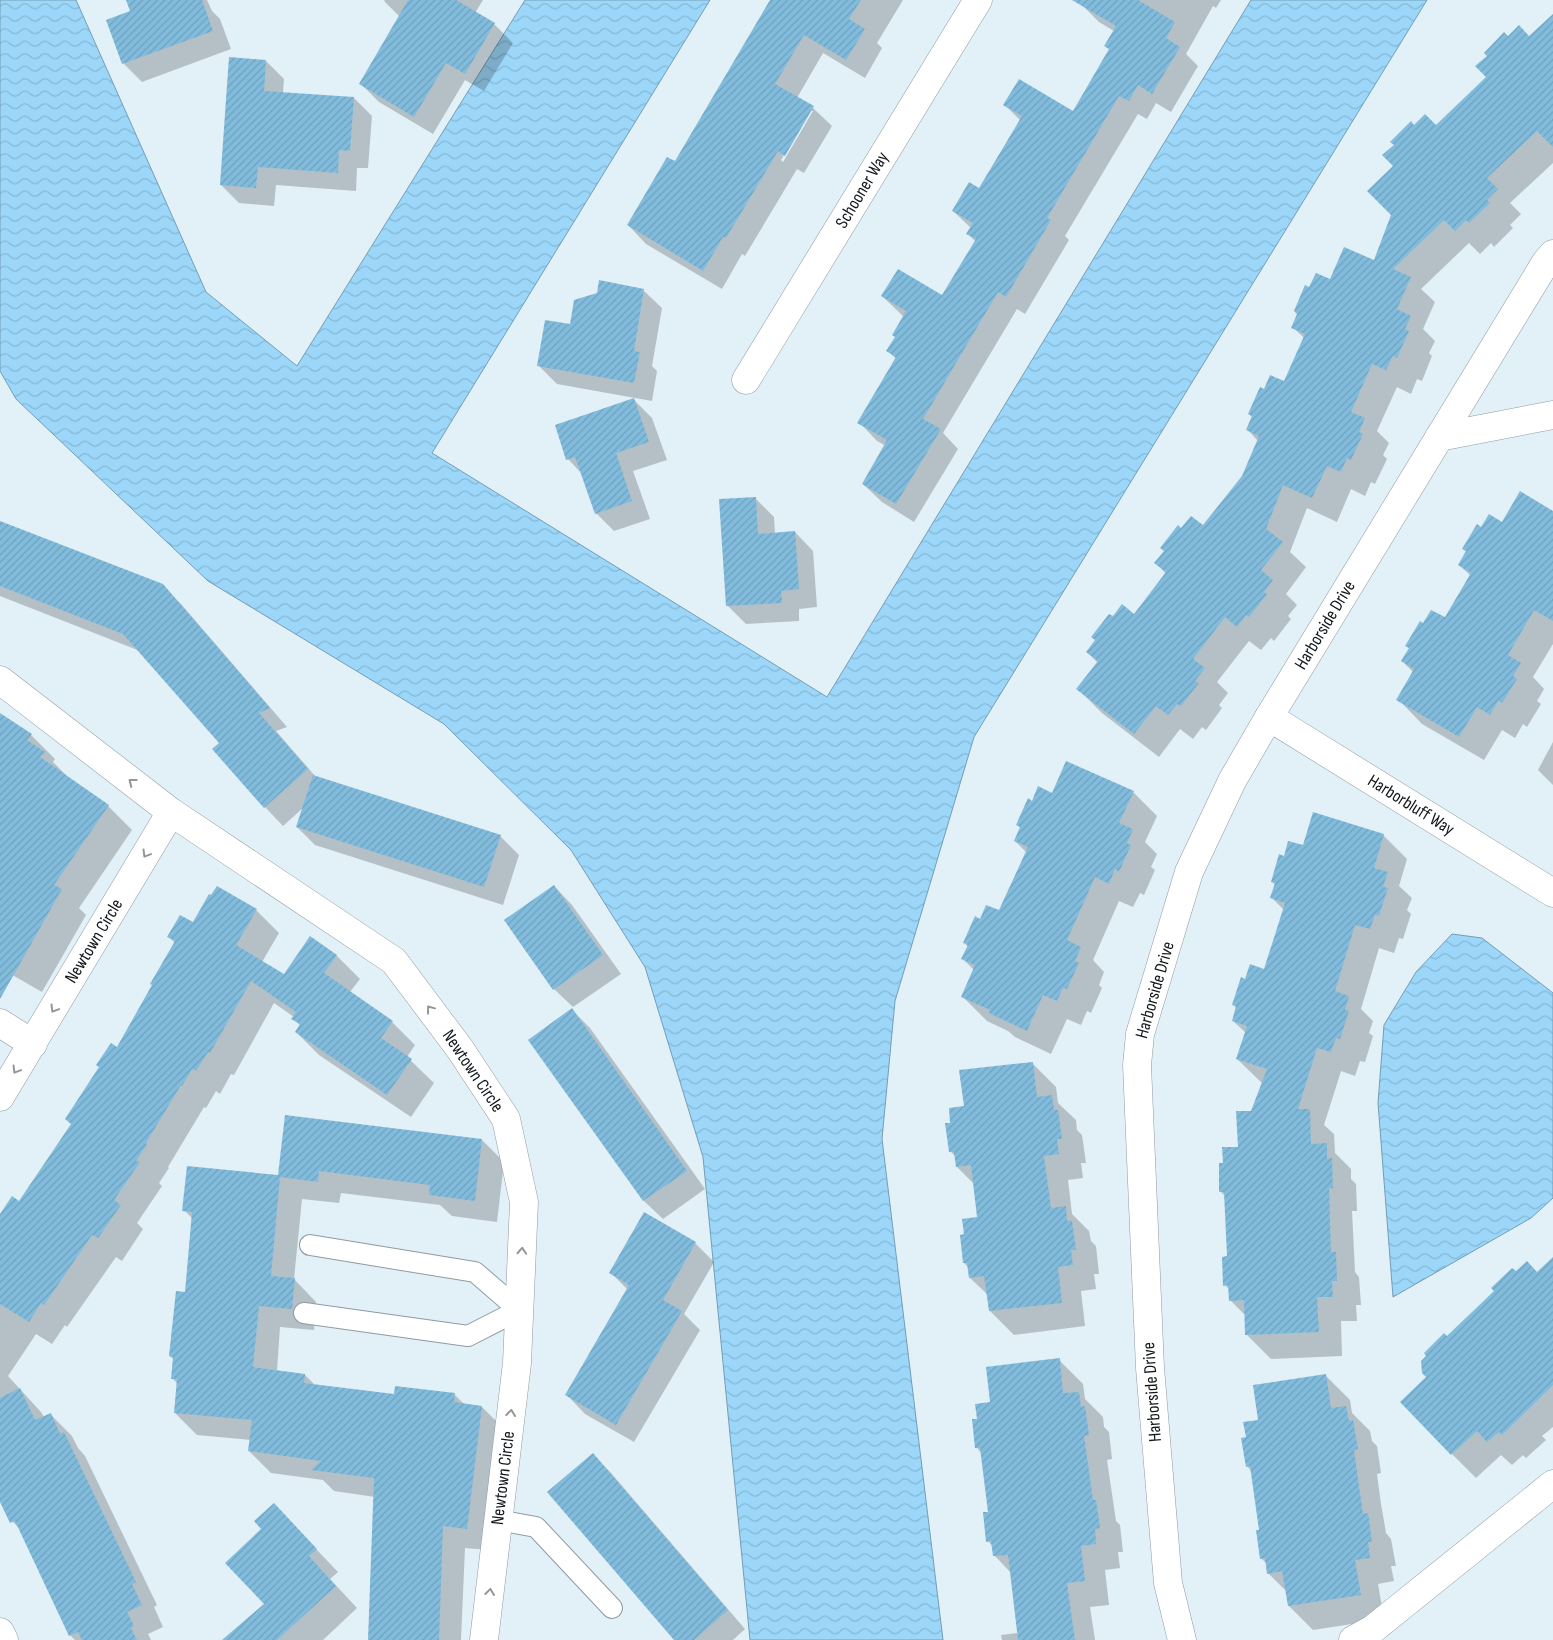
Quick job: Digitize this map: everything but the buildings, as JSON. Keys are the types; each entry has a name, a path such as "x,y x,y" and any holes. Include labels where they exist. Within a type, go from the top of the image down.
{"street":[{"name":"Schooner Way","path":"746,380 978,0"},
{"name":"Harborside Drive","path":"1182,1640 1168,1582 1150,1368 1137,1066 1140,1034 1189,872 1232,781 1439,437 1546,262 1553,254"},
{"path":"1439,437 1553,415"},
{"name":"Newtown Circle","path":"0,680 171,812 394,961 460,1049 506,1119 524,1202 517,1363 484,1640"},
{"name":"Harborbluff Way","path":"1269,717 1553,893"},
{"name":"Newtown Circle","path":"0,1097 171,812"},
{"path":"0,1023 33,1044"},
{"path":"1353,1640 1373,1629 1553,1484"},
{"path":"0,1632 4,1640"}],"lane":[{"path":"304,1313 468,1336 519,1310 475,1272 310,1245"},
{"path":"498,1520 536,1527 612,1608"}],"water":[{"path":"0,0 76,0 206,292 297,366 525,0 710,0 432,453 827,697 1251,0 1427,0 974,737 895,1001 882,1139 943,1640 750,1640 703,1157 645,967 571,850 444,724 208,581 16,399 0,371"},
{"path":"1452,934 1482,938 1553,993 1553,1198 1531,1218 1393,1297 1378,1103 1384,1025 1416,972"}]}
